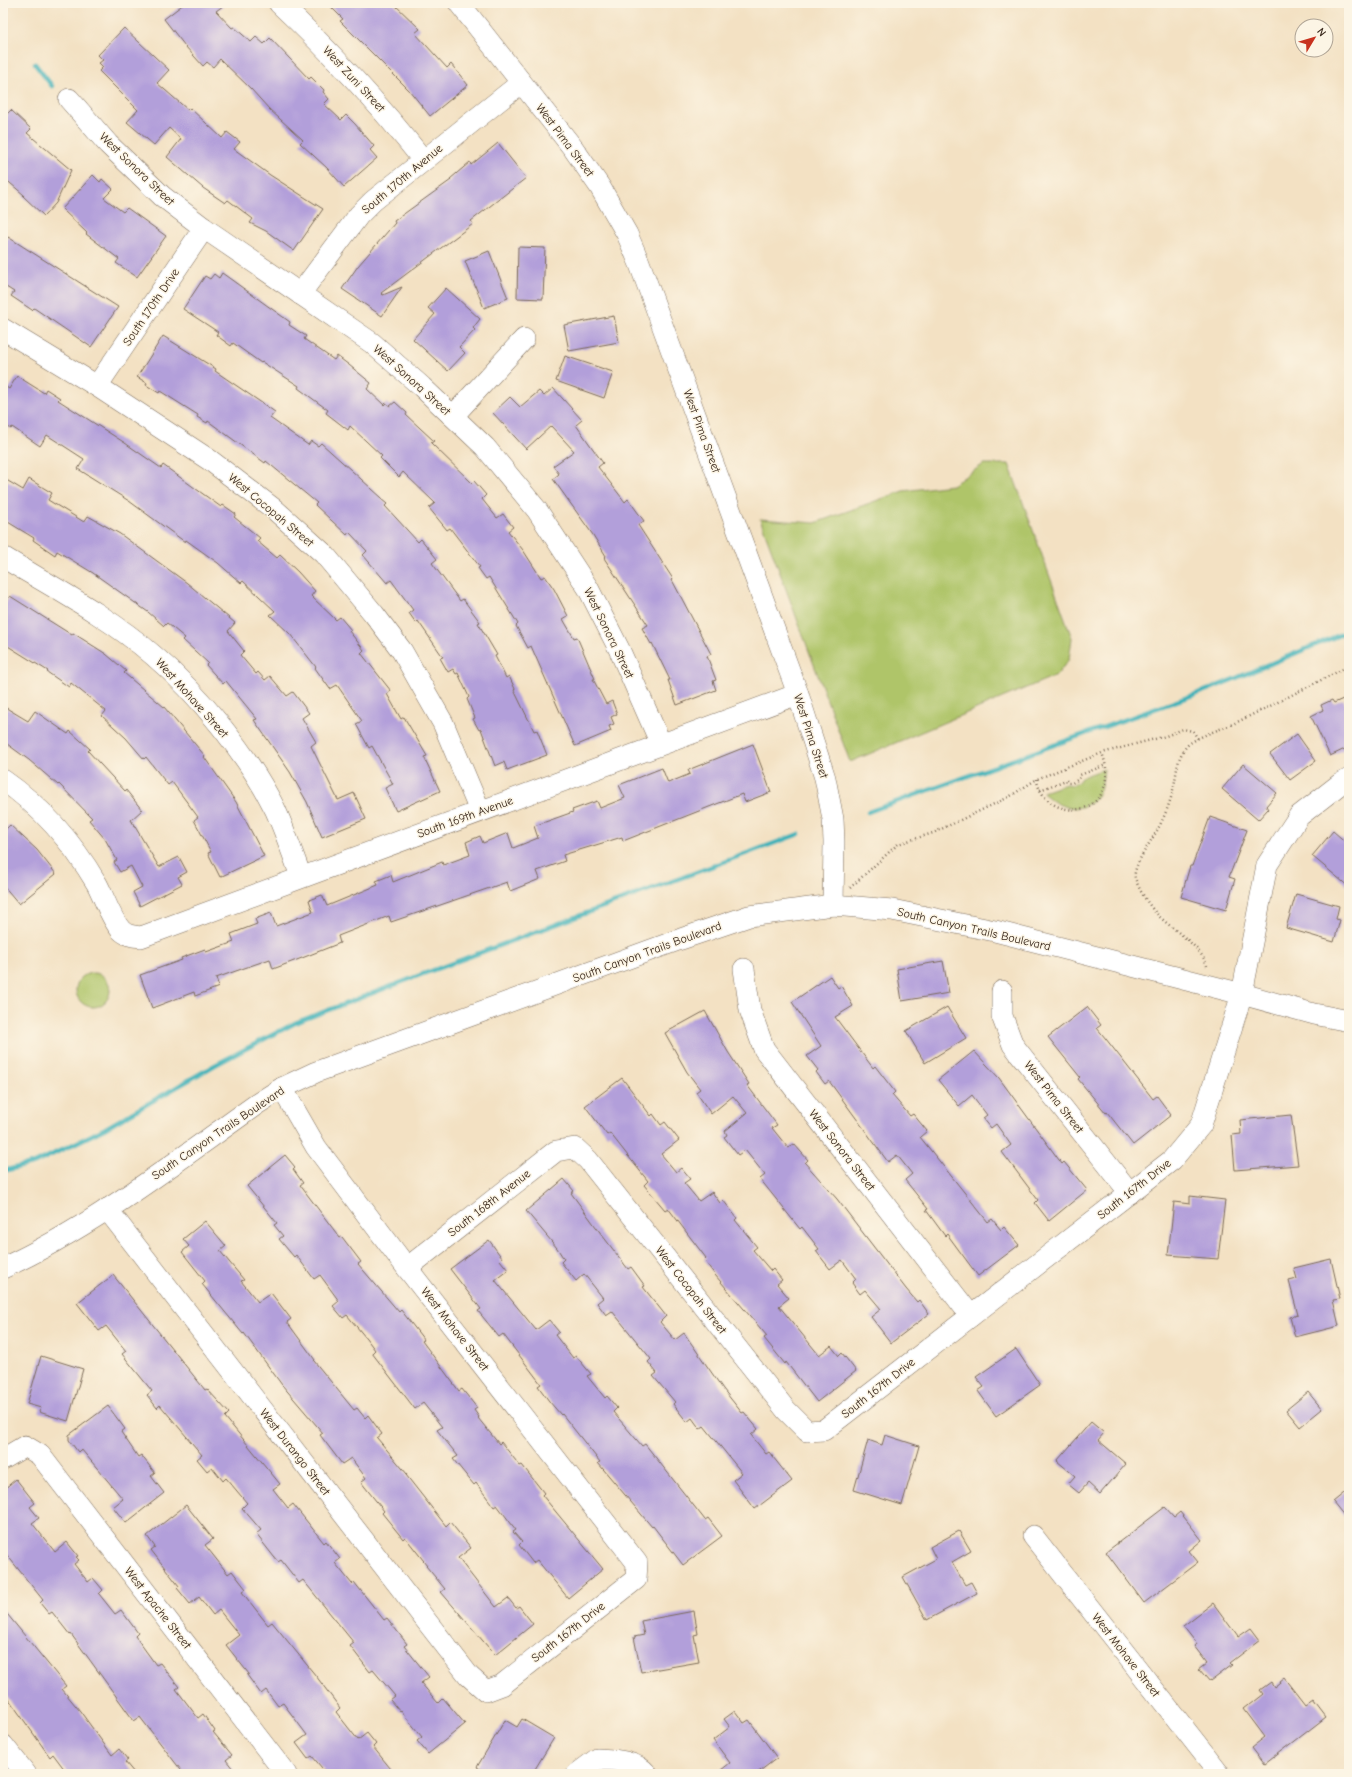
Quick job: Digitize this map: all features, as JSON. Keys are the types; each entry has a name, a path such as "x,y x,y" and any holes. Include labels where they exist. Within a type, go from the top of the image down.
{"street":[{"name":"West Zuni Street","path":"279,3 352,75 390,118 423,160"},
{"name":"West Pima Street","path":"459,3 573,148 600,187 627,234 668,336 798,694 825,778 831,804 834,842 833,906"},
{"name":"South 170th Avenue","path":"300,294 359,215 423,160 522,83"},
{"name":"West Sonora Street","path":"69,99 108,144 162,196 204,228 372,343 485,447 537,510 588,588 619,649 661,744"},
{"name":"South 170th Drive","path":"97,386 204,228"},
{"name":"West Cocopah Street","path":"5,336 97,386 211,461 274,509 324,554 374,614 402,651 443,723 480,811"},
{"path":"453,416 524,339"},
{"name":"West Mohave Street","path":"3,558 105,619 153,655 191,693 220,727 257,779 283,827 301,877"},
{"name":"South 169th Avenue","path":"3,780 39,809 60,831 85,865 117,924 123,931 131,936 141,937 798,694"},
{"name":"South 167th Drive","path":"807,1431 824,1430 1172,1160 1201,1125 1242,994 1267,865 1299,816 1340,784 1349,779"},
{"name":"South Canyon Trails Boulevard","path":"3,1268 40,1251 107,1209 282,1088 316,1072 749,916 833,906 892,910 996,931 1314,1014 1349,1021"},
{"name":"West Sonora Street","path":"744,969 750,1010 764,1049 971,1316"},
{"name":"West Pima Street","path":"1002,991 1002,1016 1013,1045 1130,1193"},
{"name":"West Mohave Street","path":"282,1088 316,1147 407,1268 637,1563"},
{"name":"West Cocopah Street","path":"575,1148 593,1167 786,1410 807,1431"},
{"name":"South 168th Avenue","path":"407,1268 556,1151 575,1148"},
{"name":"West Durango Street","path":"107,1209 469,1676 486,1691"},
{"name":"West Apache Street","path":"3,1460 25,1446 40,1456 286,1774"},
{"name":"West Mohave Street","path":"1033,1536 1220,1774"},
{"name":"South 167th Drive","path":"486,1691 502,1685 636,1579 637,1563"},
{"path":"3,1745 24,1773"},
{"path":"577,1774 597,1758 620,1761 642,1768 647,1774"}],"path":[{"path":"1206,985 1207,965 1202,955 1179,932 1157,914 1144,896 1135,877 1136,866 1166,813 1173,789 1178,763 1186,746 1198,739 1235,723 1349,666"},
{"path":"833,906 898,844 940,830 1009,797 1037,779 1102,753 1166,736 1183,729 1193,731 1198,739"},
{"path":"1037,779 1040,790 1047,799 1058,807 1071,811 1084,808 1095,800 1102,790 1106,775 1106,765 1102,753"},
{"path":"1040,790 1066,780 1068,783 1072,783 1079,779 1080,775 1106,765"}],"green space":[{"path":"984,464 1009,464 1072,638 1069,659 1057,675 850,762 760,519 815,523 903,491 952,485"},
{"path":"1104,769 1099,793 1091,802 1084,806 1070,808 1062,806 1048,798 1043,792 1066,784 1073,785 1082,777"},
{"path":"96,973 105,978 109,983 109,997 105,1002 100,1006 90,1007 86,1006 77,997 76,987 77,983 86,974"}],"building":[{"path":"185,3 227,3 216,11 232,28 234,27 251,42 256,37 264,44 270,38 309,79 311,77 324,90 323,92 329,99 324,104 341,120 346,115 355,124 374,146 370,150 377,158 344,187 327,168 300,143 303,140 269,109 220,59 213,67 207,62 203,66 185,46 164,19"},
{"path":"327,3 393,3 420,29 415,33 447,68 451,64 468,85 430,116 409,90 340,21 343,19"},
{"path":"124,28 169,70 157,83 188,110 190,108 222,138 227,132 240,142 234,149 270,175 323,209 294,251 266,231 250,223 253,219 228,200 225,203 203,188 167,157 181,139 169,128 154,145 127,122 138,110 99,71 103,67 99,63 103,60 98,55"},
{"path":"11,110 31,129 27,133 71,170 56,203 44,216 23,196 24,195 3,177 3,118"},
{"path":"498,143 526,178 471,221 473,224 381,293 383,295 402,287 382,316 342,289 358,266 395,223 394,221 451,180 450,179 470,162 471,165"},
{"path":"93,175 100,182 102,179 113,189 104,198 123,212 127,208 166,236 137,277 116,263 119,259 86,234 87,233 62,209"},
{"path":"8,237 118,307 91,347 34,308 32,310 11,296 14,292 3,285 3,244"},
{"path":"518,247 545,248 543,299 517,298"},
{"path":"489,251 508,298 484,308 465,261"},
{"path":"222,273 290,322 289,325 306,336 304,339 334,360 337,356 349,365 371,383 367,389 384,405 386,403 390,406 395,402 407,413 406,415 434,441 431,443 472,483 474,481 486,495 482,499 497,518 503,514 513,527 508,531 523,550 541,578 545,576 554,589 568,616 563,619 574,638 577,637 595,679 593,679 606,704 612,701 617,714 611,717 614,724 609,726 611,731 575,746 531,646 528,648 516,626 518,624 489,577 486,579 478,568 480,567 450,528 447,530 429,508 435,503 403,472 399,477 380,458 382,456 350,426 348,430 326,413 328,410 298,388 299,386 262,362 261,363 233,343 231,346 216,335 218,332 183,309 205,276 210,279 214,274 219,278"},
{"path":"446,288 480,319 473,328 475,330 459,347 465,353 448,371 413,339 435,314 428,308"},
{"path":"614,316 619,342 569,351 564,325"},
{"path":"163,336 216,369 215,371 275,412 270,418 308,445 311,441 318,446 321,443 382,498 381,499 387,504 385,506 418,542 421,539 437,559 432,563 460,601 463,599 480,622 478,623 497,655 495,656 506,678 509,676 515,689 514,690 534,731 537,730 547,755 507,770 504,762 495,766 481,729 479,730 473,719 475,718 467,699 469,697 458,673 456,674 453,669 448,672 440,658 443,657 418,621 416,623 409,613 413,610 391,580 387,583 363,555 367,551 349,532 347,535 315,505 317,503 266,461 265,463 208,421 207,423 197,417 198,415 160,391 159,393 146,385 147,383 137,377"},
{"path":"565,356 613,372 604,398 556,381"},
{"path":"17,376 44,393 46,389 60,398 58,400 161,468 163,465 221,507 223,505 236,514 234,517 260,538 257,541 277,558 280,555 298,572 315,591 311,596 336,620 340,617 351,630 349,631 364,650 361,653 391,691 387,694 401,719 404,717 427,756 424,757 440,791 396,811 385,788 393,784 372,746 369,748 356,724 362,721 337,685 330,689 315,668 316,667 290,634 270,615 275,611 243,581 241,583 218,563 186,540 185,542 129,501 78,469 84,459 47,435 40,446 12,427 11,429 3,423 3,385 9,389"},
{"path":"553,388 582,420 576,425 603,463 598,467 625,502 628,499 644,521 638,525 673,579 672,580 711,654 707,656 716,680 713,681 716,690 677,705 668,680 670,680 652,643 651,644 642,628 648,625 604,558 606,556 593,535 553,479 559,474 553,466 574,451 551,426 526,449 493,413 510,397 520,407 539,391 544,396"},
{"path":"3,478 23,490 29,479 52,493 48,500 84,522 88,516 120,534 187,583 235,623 228,631 244,651 240,655 256,674 258,672 265,680 270,676 287,696 293,692 309,713 302,718 316,742 311,746 338,800 354,793 366,819 322,837 307,802 290,772 254,720 257,719 226,681 223,684 206,665 208,663 183,640 185,638 167,623 164,626 148,612 93,573 57,551 55,555 33,540 34,538 3,519"},
{"path":"10,596 72,635 73,633 106,654 126,671 124,673 164,707 205,756 204,757 236,802 264,856 220,877 208,853 211,852 194,820 198,817 172,782 168,785 146,757 144,759 126,738 102,716 106,711 71,683 69,687 47,672 48,671 3,643 3,607"},
{"path":"1343,699 1349,712 1349,747 1330,756 1311,716 1323,710 1321,705 1332,700 1334,703"},
{"path":"3,706 28,721 35,711 68,734 70,731 90,749 88,751 125,791 126,790 142,810 131,820 159,867 179,857 187,872 178,877 182,884 140,906 133,892 142,887 131,866 120,872 114,862 117,860 105,839 89,820 92,818 59,784 58,785 29,760 3,741"},
{"path":"1297,734 1316,761 1290,780 1270,754"},
{"path":"753,744 771,792 745,802 742,794 623,841 622,837 563,855 565,861 537,871 540,879 510,891 507,882 391,922 389,916 338,936 340,943 302,958 273,969 270,959 216,978 219,987 195,996 194,992 152,1008 140,975 182,960 181,958 205,949 206,952 234,942 231,934 257,924 255,919 271,913 276,926 313,912 309,900 322,895 327,906 378,885 376,881 391,875 393,882 442,862 443,865 470,855 466,842 480,836 483,843 508,833 513,848 538,838 534,826 573,812 572,810 597,801 600,808 625,798 619,785 662,768 668,783 690,774 688,770"},
{"path":"1243,764 1277,793 1266,806 1268,809 1258,820 1222,789"},
{"path":"1210,817 1247,830 1229,877 1235,879 1226,910 1181,897 1190,866 1192,866"},
{"path":"10,825 37,850 56,874 19,904 3,885 3,832"},
{"path":"1333,831 1349,845 1349,887 1312,856"},
{"path":"1296,894 1339,906 1336,919 1340,920 1334,942 1286,928"},
{"path":"943,961 949,993 902,1001 897,969"},
{"path":"830,976 838,988 841,986 853,1006 835,1017 873,1068 875,1066 895,1092 892,1095 910,1116 913,1114 927,1131 920,1137 988,1222 992,1219 1001,1230 1004,1227 1019,1245 978,1276 947,1234 945,1236 926,1210 928,1209 905,1180 912,1174 897,1155 888,1162 829,1081 825,1084 816,1072 818,1070 807,1056 821,1046 792,1002"},
{"path":"947,1007 966,1038 925,1063 906,1031"},
{"path":"1087,1007 1101,1025 1097,1028 1153,1099 1157,1096 1171,1115 1133,1145 1078,1079 1080,1077 1048,1037"},
{"path":"705,1011 728,1052 749,1084 747,1085 777,1125 772,1128 788,1148 794,1144 808,1160 805,1163 837,1199 906,1289 917,1302 919,1300 929,1314 891,1343 871,1317 881,1309 865,1290 860,1294 852,1283 856,1279 842,1260 830,1269 816,1251 819,1249 802,1227 800,1229 760,1179 765,1175 745,1150 738,1155 724,1137 727,1135 725,1131 747,1113 733,1096 711,1114 696,1092 700,1089 687,1072 665,1033"},
{"path":"974,1051 999,1078 1062,1164 1064,1162 1087,1190 1049,1221 1035,1203 1038,1200 1002,1152 1011,1145 996,1124 991,1128 983,1118 987,1115 972,1095 959,1106 938,1080"},
{"path":"622,1078 651,1116 653,1114 661,1125 665,1122 679,1140 661,1154 676,1172 681,1168 690,1179 684,1183 699,1201 712,1192 720,1203 723,1200 737,1218 735,1220 757,1247 753,1250 771,1271 773,1269 782,1280 777,1284 789,1298 779,1306 819,1355 831,1346 839,1356 842,1353 856,1371 817,1402 786,1362 785,1364 764,1338 767,1336 715,1275 704,1260 706,1258 668,1208 665,1210 644,1185 648,1181 610,1133 607,1135 585,1106"},
{"path":"1291,1115 1298,1165 1235,1170 1232,1135 1241,1134 1240,1120"},
{"path":"285,1155 295,1167 293,1169 303,1183 300,1185 340,1238 342,1237 361,1262 358,1264 399,1312 401,1310 424,1340 422,1341 459,1391 462,1389 477,1408 474,1410 479,1417 478,1418 499,1444 501,1442 520,1466 522,1465 544,1493 542,1495 603,1569 568,1598 537,1560 533,1563 519,1545 522,1542 513,1532 516,1530 497,1505 494,1507 476,1483 474,1485 453,1459 458,1456 437,1430 442,1427 423,1403 415,1409 372,1353 375,1350 366,1338 347,1315 343,1318 333,1306 339,1301 320,1275 314,1279 296,1255 294,1257 279,1239 283,1236 274,1225 277,1223 247,1186"},
{"path":"564,1179 574,1191 571,1193 602,1235 628,1269 631,1267 645,1286 643,1287 666,1316 660,1322 675,1340 684,1333 723,1389 742,1413 744,1412 758,1429 751,1435 766,1454 769,1452 792,1481 755,1509 733,1480 742,1473 704,1426 700,1429 692,1418 687,1422 673,1404 675,1402 653,1376 657,1373 648,1362 651,1359 612,1311 606,1315 597,1303 603,1298 584,1274 576,1281 561,1262 564,1259 557,1248 526,1211"},
{"path":"1190,1196 1225,1200 1218,1259 1168,1255 1174,1202 1190,1204"},
{"path":"205,1221 226,1246 220,1251 244,1280 241,1281 258,1302 271,1293 291,1319 287,1322 315,1360 314,1361 354,1410 357,1408 365,1418 368,1415 382,1434 377,1438 407,1474 406,1475 446,1526 450,1522 471,1548 458,1558 496,1607 508,1598 516,1608 519,1606 533,1624 495,1655 441,1592 445,1589 405,1537 403,1539 382,1513 384,1511 361,1482 366,1478 351,1458 342,1464 320,1435 323,1433 282,1385 244,1333 243,1334 202,1284 205,1281 182,1252 189,1246 183,1239"},
{"path":"489,1240 502,1258 500,1260 508,1270 495,1280 536,1330 549,1320 559,1332 555,1335 573,1358 576,1356 591,1374 587,1376 605,1398 607,1396 617,1408 613,1412 642,1446 645,1444 705,1520 708,1518 722,1536 683,1565 653,1526 652,1527 598,1463 600,1462 562,1414 561,1415 549,1401 538,1386 541,1384 503,1334 499,1337 478,1311 481,1309 450,1269"},
{"path":"1331,1259 1340,1299 1333,1300 1339,1326 1295,1337 1290,1317 1298,1315 1289,1281 1297,1279 1294,1268"},
{"path":"113,1275 205,1390 207,1389 229,1413 225,1417 280,1484 273,1489 288,1508 293,1504 324,1543 326,1541 340,1559 335,1563 352,1584 354,1582 384,1620 387,1618 407,1644 404,1646 429,1677 421,1683 438,1703 443,1698 465,1724 428,1754 417,1741 422,1737 390,1700 395,1696 373,1670 370,1672 350,1646 354,1643 303,1580 299,1583 281,1560 278,1562 256,1534 261,1530 242,1508 247,1503 226,1478 223,1481 212,1467 207,1471 197,1459 202,1455 160,1405 157,1408 147,1395 152,1391 122,1354 126,1351 106,1326 99,1331 77,1303"},
{"path":"1016,1349 1040,1385 996,1416 978,1391 984,1387 976,1377"},
{"path":"41,1356 83,1369 68,1421 39,1412 41,1408 27,1404"},
{"path":"1308,1392 1322,1409 1300,1427 1286,1410"},
{"path":"108,1406 125,1429 121,1432 138,1457 141,1455 155,1473 151,1476 164,1493 126,1523 113,1507 123,1499 81,1449 78,1452 69,1440 69,1435"},
{"path":"1091,1422 1104,1433 1098,1440 1126,1464 1100,1494 1088,1483 1079,1493 1068,1484 1075,1476 1057,1461"},
{"path":"885,1435 919,1446 902,1505 854,1490 868,1440 882,1445"},
{"path":"16,1479 35,1503 30,1507 39,1518 32,1523 55,1552 67,1542 78,1556 76,1557 79,1560 74,1564 88,1582 93,1578 103,1590 99,1594 115,1614 121,1610 138,1633 135,1636 156,1665 160,1663 179,1687 176,1689 198,1718 203,1714 215,1731 213,1732 232,1755 226,1760 237,1774 184,1774 140,1717 134,1721 71,1634 70,1635 52,1612 49,1614 40,1603 43,1600 3,1550 3,1490"},
{"path":"1349,1489 1349,1522 1333,1502"},
{"path":"186,1505 213,1539 205,1545 228,1574 232,1571 246,1589 242,1592 268,1625 272,1622 316,1676 340,1708 336,1712 358,1740 367,1733 376,1744 373,1747 395,1774 327,1774 312,1756 308,1759 296,1743 307,1735 283,1703 278,1706 266,1690 261,1694 247,1675 249,1674 226,1645 239,1635 219,1610 213,1615 199,1597 190,1604 177,1588 179,1586 151,1550 155,1547 147,1536"},
{"path":"1165,1507 1174,1517 1180,1512 1202,1540 1189,1551 1198,1562 1144,1603 1106,1552"},
{"path":"959,1531 971,1551 952,1562 965,1585 971,1582 977,1593 927,1620 903,1577 936,1559 930,1547"},
{"path":"1213,1603 1238,1637 1251,1628 1260,1640 1230,1663 1232,1665 1210,1682 1199,1669 1207,1663 1194,1646 1197,1644 1183,1626"},
{"path":"3,1609 66,1686 62,1689 112,1755 119,1749 128,1760 125,1762 135,1774 68,1774 53,1754 50,1757 3,1691"},
{"path":"694,1611 698,1634 694,1635 699,1662 641,1672 634,1637 644,1635 641,1621"},
{"path":"1285,1678 1306,1705 1313,1700 1326,1717 1264,1765 1251,1748 1265,1737 1244,1709 1263,1694 1260,1690 1271,1682 1274,1687"},
{"path":"735,1711 744,1723 749,1720 777,1758 756,1774 716,1774 730,1763 713,1740 730,1727 724,1719"},
{"path":"522,1719 554,1738 532,1774 488,1774 477,1767 505,1720 517,1727"}],"waterway":[{"path":"35,64 52,86"},
{"path":"868,812 1210,689 1349,631"},
{"path":"3,1171 35,1163 104,1129 215,1065 297,1022 799,834"}]}
